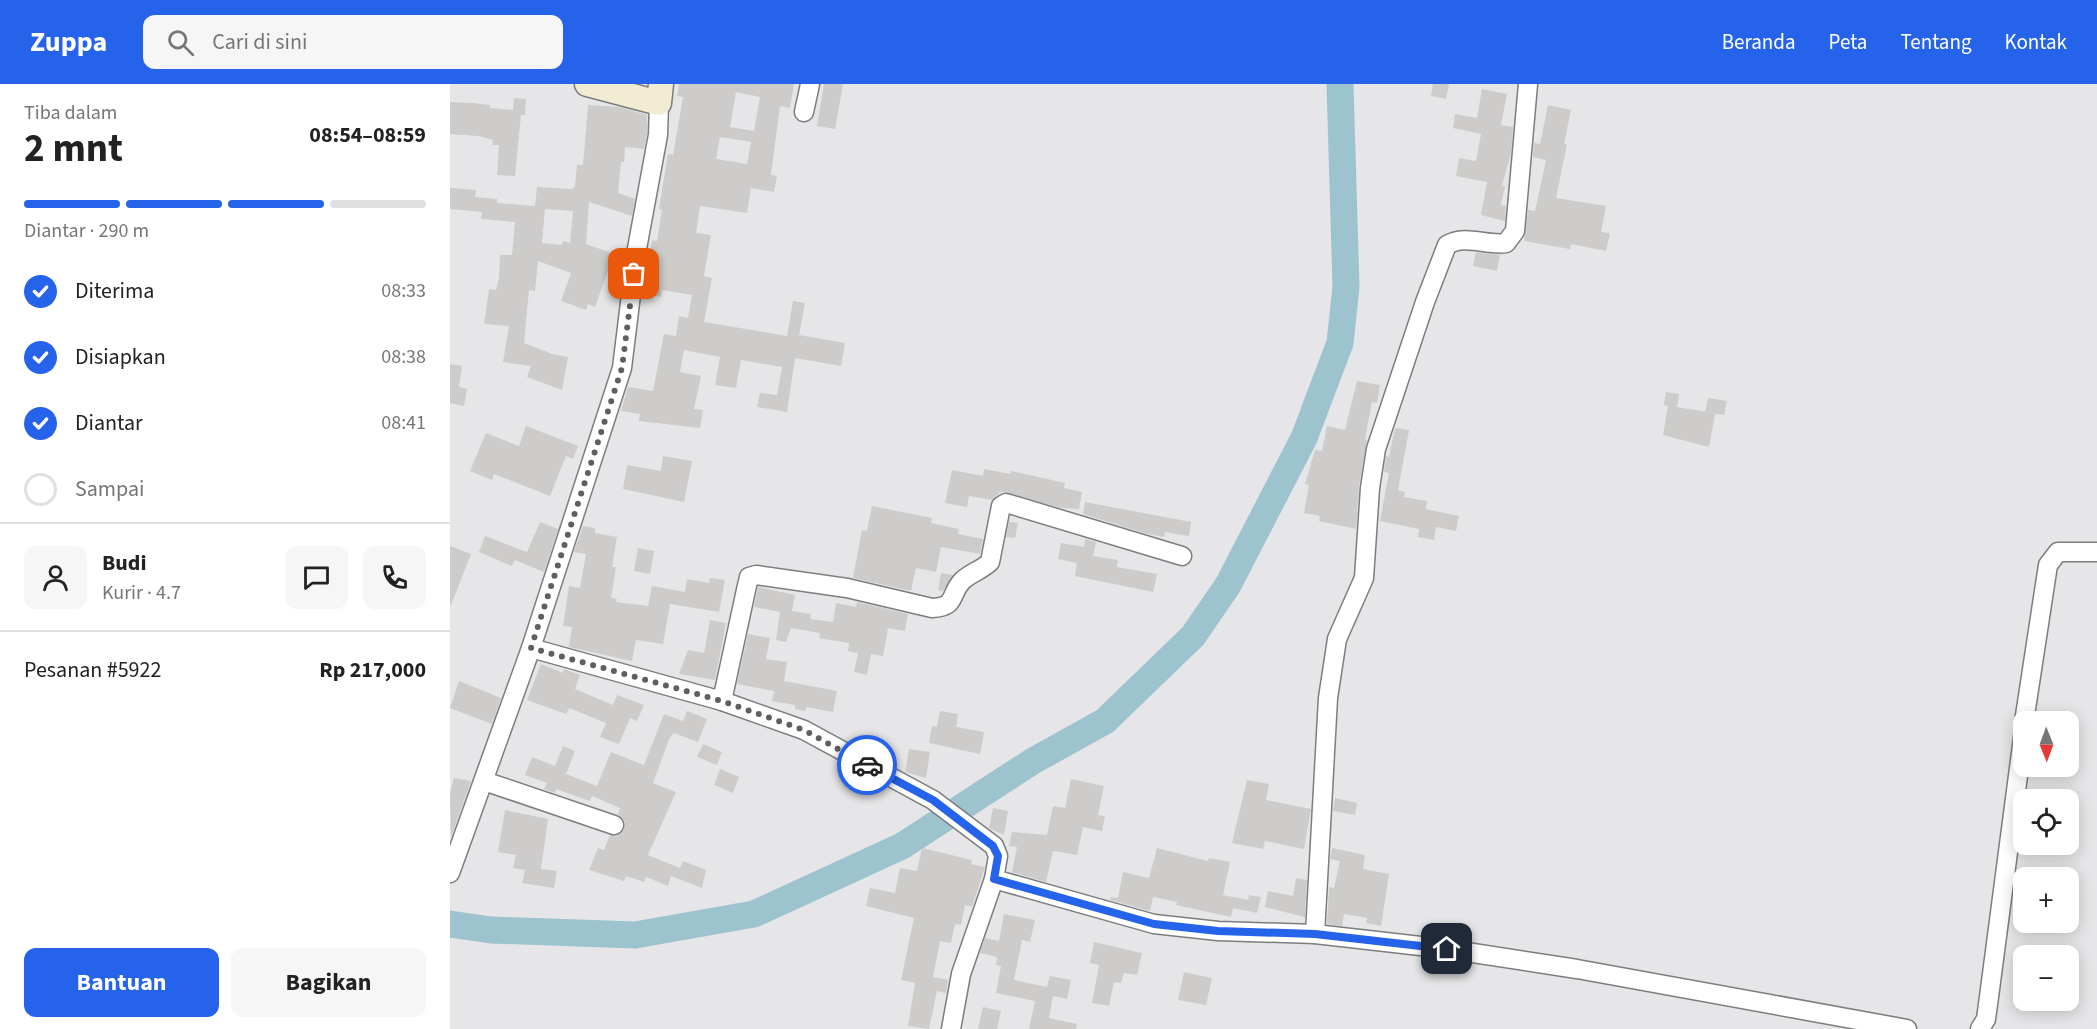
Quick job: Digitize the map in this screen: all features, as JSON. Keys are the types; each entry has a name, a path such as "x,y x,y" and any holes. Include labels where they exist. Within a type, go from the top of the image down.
{"street":[{"path":"450,873 531,648 622,368 636,254 658,135 660,94 587,84"},
{"path":"804,112 810,84"},
{"path":"1315,934 1328,698 1337,639 1364,578 1370,488 1376,449 1425,302 1448,245 1455,241 1476,240 1506,243 1515,231 1528,84"},
{"path":"722,701 749,577 756,575 847,588 932,608 943,608 950,602 962,581 990,562 1001,506 1006,503 1182,556"},
{"path":"2026,711 2048,565 2058,552 2097,552"},
{"path":"531,648 722,701 804,730 933,800 997,850 994,879 961,974 951,1029"},
{"path":"1980,1029 1986,1018 2018,777"},
{"path":"484,781 614,825"},
{"path":"994,879 1154,924 1218,931 1315,934 1447,949 1577,969 1907,1029"}],"building":[{"path":"679,84 794,84 790,108 780,106 771,175 777,176 774,192 751,188 747,213 700,206 696,233 711,235 704,276 712,278 704,322 787,336 793,301 805,303 799,335 845,343 841,366 795,358 787,412 757,407 760,393 777,395 782,367 741,360 736,388 715,385 720,357 684,350 680,372 701,376 694,409 703,410 700,428 639,421 640,414 621,411 628,387 653,391 664,334 676,336 679,316 688,318 692,295 662,290 661,297 644,294 652,240 657,241 662,210 659,209 668,154 673,155 683,97 677,96","holes":["736,92 760,97 754,131 730,127","720,137 751,142 747,164 716,159"]},
{"path":"824,84 843,84 835,129 817,126"},
{"path":"1433,84 1449,84 1446,99 1431,96"},
{"path":"1482,89 1507,94 1501,125 1513,127 1511,153 1502,186 1505,186 1501,205 1506,206 1505,221 1481,215 1487,182 1456,176 1459,158 1476,161 1481,134 1453,128 1455,114 1477,118"},
{"path":"514,98 526,99 525,115 521,115 515,176 497,175 499,145 492,145 493,140 478,136 450,134 450,102 490,105 490,108 513,110"},
{"path":"588,105 620,107 647,115 644,149 625,147 624,162 621,162 618,193 635,199 632,216 589,202 586,244 614,254 595,307 588,304 586,310 561,301 571,273 538,261 535,291 529,290 524,343 552,354 568,357 562,390 527,377 531,366 503,362 509,326 484,324 489,289 496,290 499,278 500,255 512,255 515,222 481,219 482,212 450,209 450,188 476,190 475,197 497,199 497,203 535,206 537,187 572,189 575,186 577,165 583,165","holes":["545,209 573,211 570,243 563,241 562,245 542,243"]},
{"path":"1548,105 1571,110 1556,198 1606,206 1601,232 1610,233 1606,251 1571,244 1570,249 1524,241 1528,210 1535,211 1546,160 1533,157 1534,143 1540,144"},
{"path":"1476,252 1500,255 1497,271 1473,266"},
{"path":"450,364 462,366 459,387 467,389 464,406 450,403"},
{"path":"1357,381 1380,385 1377,403 1372,402 1365,439 1367,440 1359,486 1356,529 1319,521 1320,516 1304,513 1309,485 1305,484 1315,450 1322,451 1327,426 1345,430"},
{"path":"1666,392 1679,394 1677,407 1705,412 1708,398 1727,401 1724,415 1715,414 1709,447 1663,435 1668,406 1664,405"},
{"path":"526,426 578,446 573,459 566,456 550,496 494,474 492,480 470,471 486,433 519,446"},
{"path":"1395,428 1409,430 1398,490 1405,492 1404,497 1427,501 1426,509 1459,516 1456,531 1436,527 1434,540 1418,537 1419,529 1380,521 1389,473 1384,472 1386,456 1389,457"},
{"path":"663,456 692,461 684,502 623,489 627,465 661,471"},
{"path":"984,469 1011,474 1011,471 1065,483 1064,488 1082,492 1079,509 1061,508 1005,492 1000,492 992,500 969,496 967,507 945,503 952,470 983,476"},
{"path":"1085,502 1191,522 1189,536 1165,532 1164,537 1144,533 1083,514"},
{"path":"872,506 932,518 931,523 959,529 958,534 983,539 980,554 941,547 936,572 916,568 911,591 853,578 862,530 867,531"},
{"path":"540,522 558,529 544,572 515,560 512,566 479,552 485,536 527,552"},
{"path":"1009,522 1018,523 1015,538 1006,537"},
{"path":"583,526 595,528 595,533 617,537 612,567 616,567 611,598 617,599 616,602 648,606 652,586 685,592 687,579 709,583 710,578 725,580 719,612 670,604 663,644 636,640 632,661 569,647 572,627 563,626 569,586 580,588 586,554 574,552"},
{"path":"1085,539 1096,542 1093,556 1118,560 1117,567 1157,574 1153,592 1075,576 1077,563 1058,559 1061,543 1084,547"},
{"path":"450,546 471,554 451,605 450,605"},
{"path":"638,548 654,551 650,574 634,571"},
{"path":"941,573 953,575 943,591 938,590"},
{"path":"758,587 795,595 792,611 811,614 810,619 833,622 836,603 856,607 857,602 908,614 905,631 888,628 883,656 871,654 867,675 854,672 858,653 848,651 849,643 819,638 820,633 791,628 786,642 776,640 780,612 754,607"},
{"path":"710,620 726,623 715,680 679,674 688,650 704,653"},
{"path":"748,634 770,638 766,659 787,662 784,681 837,691 833,712 806,707 806,711 795,709 795,705 772,701 774,691 737,684"},
{"path":"541,664 563,673 564,669 580,675 575,689 613,705 617,695 644,705 637,721 630,718 619,744 600,737 606,723 569,708 566,714 527,700"},
{"path":"459,681 501,698 492,724 450,708"},
{"path":"687,711 707,719 698,742 674,733 669,739 653,783 676,792 648,855 680,868 683,861 706,870 702,888 671,876 668,886 646,877 644,882 626,876 624,881 589,870 598,848 604,850 610,835 617,836 624,829 625,822 618,814 620,808 592,796 590,801 556,789 555,793 544,789 547,783 525,775 532,757 555,766 563,746 575,751 566,774 597,786 611,752 644,765 664,714 683,721"},
{"path":"940,711 958,714 956,727 984,732 980,754 929,743 932,726 937,727"},
{"path":"703,744 722,752 717,765 697,757"},
{"path":"909,749 930,752 926,778 905,772"},
{"path":"720,769 739,777 733,793 714,785"},
{"path":"454,778 471,781 451,837 450,793"},
{"path":"1071,779 1104,786 1098,815 1105,816 1102,831 1083,827 1077,855 1053,851 1046,882 1012,872 1017,847 1009,846 1012,832 1047,835 1053,806 1065,808"},
{"path":"1247,780 1269,784 1266,800 1311,809 1304,849 1265,841 1263,849 1232,843"},
{"path":"1335,798 1357,803 1355,815 1333,811"},
{"path":"993,808 1008,811 1004,835 989,828"},
{"path":"505,810 548,819 541,869 557,871 554,888 522,883 525,870 513,868 516,855 498,852"},
{"path":"922,848 972,860 971,864 985,867 972,907 965,905 961,925 955,924 951,943 940,941 933,977 948,980 946,993 937,991 929,1029 908,1026 915,983 901,980 914,918 866,906 870,888 895,893 900,868 917,871"},
{"path":"1157,848 1208,861 1209,858 1230,862 1223,895 1248,900 1249,895 1261,897 1257,913 1233,908 1231,917 1176,905 1177,902 1153,897 1150,911 1110,900 1111,897 1118,898 1123,872 1149,878"},
{"path":"1332,848 1365,855 1363,869 1389,874 1381,926 1366,923 1367,918 1344,914 1342,926 1327,924 1329,887 1334,888 1340,861 1330,859"},
{"path":"1296,878 1307,880 1305,917 1265,907 1268,891 1293,896"},
{"path":"1004,914 1035,920 1030,942 1022,940 1014,980 1047,987 1050,976 1071,980 1067,999 1053,996 1049,1018 1077,1024 1076,1029 1029,1029 1035,1001 996,993 1001,966 996,965 997,957 980,953 985,938 999,941"},
{"path":"1094,942 1142,953 1137,975 1124,973 1121,983 1114,982 1109,1006 1092,1003 1099,965 1090,963"},
{"path":"1184,972 1212,978 1206,1005 1178,1000"},
{"path":"983,1007 1001,1011 997,1029 978,1029"}],"waterway":[{"path":"450,924 491,930 635,935 754,914 902,846 1033,761 1105,721 1193,636 1228,585 1304,438 1340,343 1346,287 1340,84"}],"way so far":[{"path":"634,274 622,368 574,522 531,648 722,701 804,730 867,765"}],"route":[{"path":"867,765 933,800 993,846 998,856 994,879 1154,924 1218,931 1315,934 1447,949"}]}
